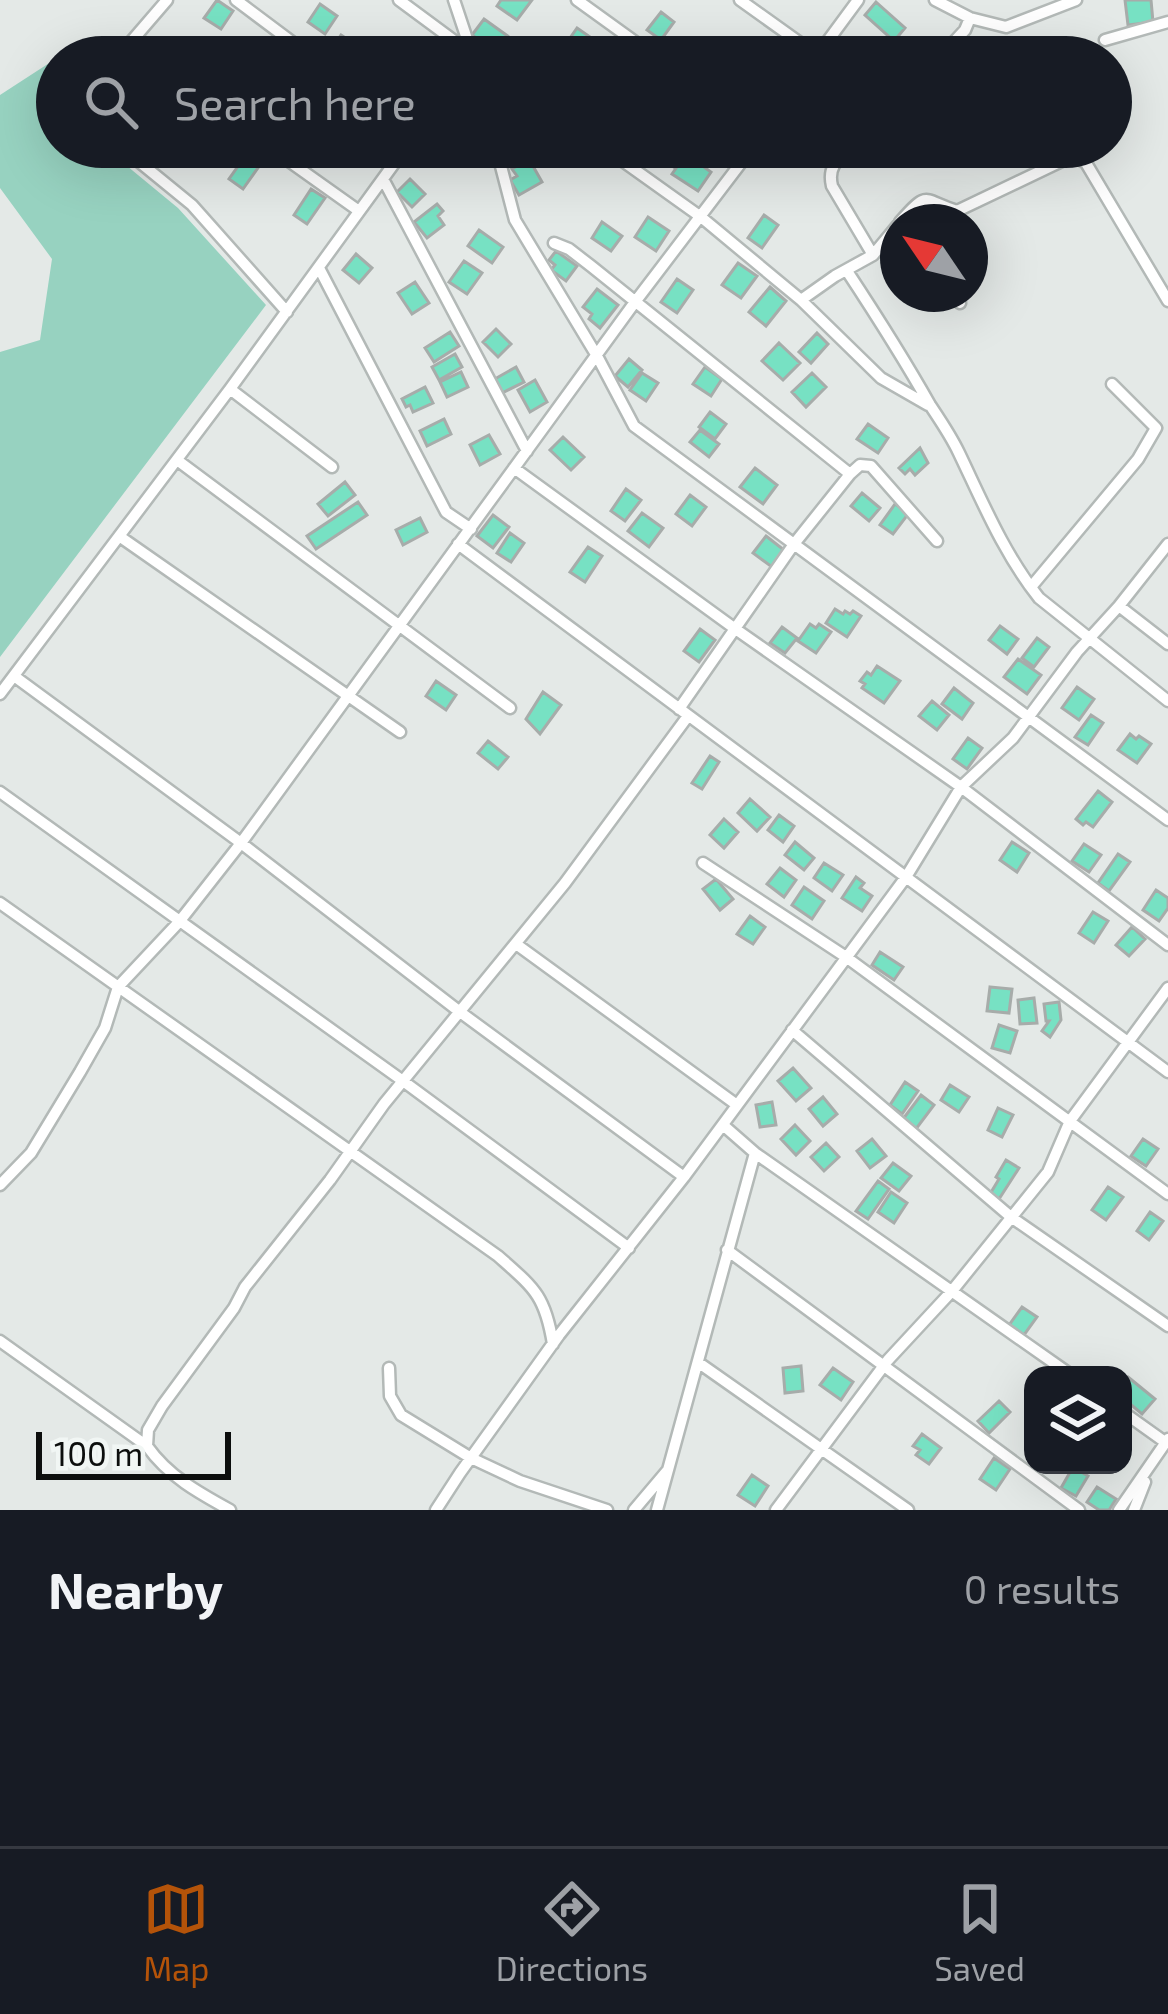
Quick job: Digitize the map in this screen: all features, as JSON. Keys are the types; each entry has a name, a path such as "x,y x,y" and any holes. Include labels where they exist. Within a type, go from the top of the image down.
{"street":[{"path":"136,36 167,0"},
{"path":"236,0 284,36"},
{"path":"399,0 447,36"},
{"path":"454,0 466,36"},
{"path":"578,0 627,36"},
{"path":"740,0 789,36"},
{"path":"831,36 858,0"},
{"path":"935,0 970,18 1006,27 1076,0"},
{"path":"959,36 970,18"},
{"path":"1119,36 1168,22"},
{"path":"147,168 192,205 287,312"},
{"path":"298,168 359,212"},
{"path":"0,694 390,168"},
{"path":"501,168 515,220 634,426 1168,820"},
{"path":"632,168 701,217 801,300 881,378 932,408"},
{"path":"0,1185 31,1153 80,1072 105,1028 118,987 179,922 241,843 737,168"},
{"path":"831,168 829,175 840,200 873,254"},
{"path":"972,204 1047,168"},
{"path":"1089,168 1168,301"},
{"path":"382,179 527,451"},
{"path":"554,243 568,249 850,474"},
{"path":"801,300 880,246"},
{"path":"319,268 446,512 471,529"},
{"path":"847,271 959,453 1012,563 1040,598 1168,700"},
{"path":"1030,586 1138,459 1156,428 1112,384"},
{"path":"230,389 332,467"},
{"path":"177,460 510,708"},
{"path":"146,1447 148,1430 162,1406 245,1287 565,883 684,712 734,628 850,474 860,465 871,466 938,542"},
{"path":"514,468 961,787 1168,945"},
{"path":"119,536 400,732"},
{"path":"458,544 1168,1072"},
{"path":"436,1510 553,1344 684,1178 906,877 961,787 1013,738 1076,652 1168,544"},
{"path":"1119,606 1168,644"},
{"path":"14,676 684,1178"},
{"path":"0,792 628,1248"},
{"path":"703,863 846,957 1168,1194"},
{"path":"0,903 498,1256 532,1286 548,1310 553,1344"},
{"path":"515,944 737,1105"},
{"path":"776,1510 884,1366 1048,1172 1070,1121 1168,988"},
{"path":"793,1030 1011,1217 1168,1325"},
{"path":"723,1125 755,1153 1058,1366"},
{"path":"658,1510 755,1153"},
{"path":"728,1250 1079,1510"},
{"path":"0,1341 146,1447 188,1486 230,1510"},
{"path":"699,1363 908,1510"},
{"path":"389,1368 390,1396 401,1414 471,1458 520,1481 607,1510"},
{"path":"1119,1510 1167,1440 1132,1418"},
{"path":"1134,1510 1153,1462"},
{"path":"634,1510 670,1468"}],"green space":[{"path":"36,72 36,168 129,168 178,208 266,305 0,657 0,352 40,340 52,259 0,188 0,95"}],"building":[{"path":"217,0 233,11 221,29 204,18"},
{"path":"501,0 532,0 517,20 497,6"},
{"path":"1125,0 1151,0 1153,22 1128,25"},
{"path":"876,2 905,28 898,36 888,36 865,15"},
{"path":"320,4 337,16 325,34 308,22"},
{"path":"661,12 674,22 664,36 647,30"},
{"path":"484,19 508,36 473,36"},
{"path":"237,168 258,168 243,189 229,179"},
{"path":"534,168 542,182 519,195 510,180 517,176 512,169"},
{"path":"676,168 711,172 698,191 672,174"},
{"path":"410,179 425,194 412,207 397,192"},
{"path":"311,189 325,198 307,224 294,215"},
{"path":"437,204 444,225 427,238 414,222"},
{"path":"764,215 778,225 762,248 748,238"},
{"path":"648,217 669,231 656,251 635,237"},
{"path":"602,222 622,236 611,251 592,238"},
{"path":"479,230 503,247 492,263 468,246"},
{"path":"556,251 577,266 566,281 551,270 555,265 549,260"},
{"path":"356,254 372,268 359,283 343,270"},
{"path":"464,261 482,273 467,294 449,282"},
{"path":"738,263 757,276 741,298 722,285"},
{"path":"677,279 693,290 677,313 661,302"},
{"path":"415,282 429,303 412,314 398,293"},
{"path":"770,287 786,301 766,326 749,312"},
{"path":"597,289 618,305 600,328 583,307"},
{"path":"496,329 511,344 498,357 483,342"},
{"path":"450,332 459,346 434,362 425,348"},
{"path":"817,333 828,344 811,363 799,352"},
{"path":"779,343 800,363 783,380 762,361"},
{"path":"455,354 462,367 439,380 432,367"},
{"path":"629,359 642,370 628,387 615,376"},
{"path":"516,367 524,382 500,394 493,380"},
{"path":"705,367 722,379 711,396 693,384"},
{"path":"461,372 468,387 447,397 440,382"},
{"path":"642,373 658,383 646,401 630,390"},
{"path":"812,373 826,387 806,407 792,392"},
{"path":"535,380 547,402 530,412 518,390"},
{"path":"425,387 433,403 413,412 402,399"},
{"path":"710,412 726,424 715,439 699,427"},
{"path":"444,419 451,434 427,446 420,431"},
{"path":"868,424 888,438 878,453 857,439"},
{"path":"700,430 719,444 709,457 690,442"},
{"path":"489,435 500,454 480,465 470,445"},
{"path":"563,437 584,457 571,470 550,450"},
{"path":"920,448 928,463 915,475 910,469 905,474 899,468"},
{"path":"755,468 777,485 763,504 740,487"},
{"path":"345,482 355,495 328,516 318,504"},
{"path":"626,489 641,500 625,521 611,511"},
{"path":"862,493 880,508 869,521 851,506"},
{"path":"690,495 706,507 692,526 676,514"},
{"path":"358,502 367,515 316,549 307,536"},
{"path":"895,504 909,513 893,534 880,525"},
{"path":"642,513 663,528 649,547 628,531"},
{"path":"493,515 509,527 493,548 477,536"},
{"path":"420,518 427,532 403,545 396,530"},
{"path":"510,533 524,543 511,562 497,553"},
{"path":"766,536 784,550 772,567 753,553"},
{"path":"588,547 602,556 585,582 570,572"},
{"path":"835,609 861,616 847,637 826,623"},
{"path":"810,624 831,632 816,653 798,641"},
{"path":"1000,626 1018,639 1007,654 989,640"},
{"path":"782,627 797,638 785,653 770,643"},
{"path":"700,629 715,640 699,662 684,651"},
{"path":"1037,638 1049,647 1034,667 1022,658"},
{"path":"1018,659 1041,675 1027,694 1004,677"},
{"path":"877,666 900,681 884,703 862,688 865,684 860,681"},
{"path":"436,681 456,695 446,710 426,696"},
{"path":"1077,687 1094,699 1079,720 1062,708"},
{"path":"954,688 973,703 962,719 942,704"},
{"path":"543,692 561,705 540,734 526,719"},
{"path":"932,701 949,715 937,730 919,716"},
{"path":"1091,715 1103,723 1088,745 1075,737"},
{"path":"1130,734 1151,744 1137,763 1118,750"},
{"path":"968,738 982,748 967,769 953,759"},
{"path":"488,741 508,757 498,769 478,753"},
{"path":"710,756 719,762 702,789 692,783"},
{"path":"1098,791 1112,802 1093,827 1083,825 1076,819"},
{"path":"750,799 770,817 757,831 738,813"},
{"path":"779,815 794,826 783,842 768,830"},
{"path":"724,819 738,832 724,848 710,835"},
{"path":"795,842 814,858 804,870 785,855"},
{"path":"1012,842 1029,853 1017,872 1000,860"},
{"path":"1084,844 1101,855 1089,872 1072,861"},
{"path":"1118,854 1130,862 1109,891 1098,883"},
{"path":"824,863 843,875 832,891 814,878"},
{"path":"780,868 796,880 784,897 767,884"},
{"path":"856,877 864,883 860,888 872,896 862,911 842,898"},
{"path":"716,879 733,899 720,910 703,889"},
{"path":"804,887 824,901 812,919 792,905"},
{"path":"1156,890 1168,898 1168,908 1159,921 1143,910"},
{"path":"1093,912 1108,921 1094,943 1079,933"},
{"path":"750,916 765,927 753,944 737,934"},
{"path":"1132,927 1145,939 1129,956 1116,945"},
{"path":"880,952 903,967 894,980 872,965"},
{"path":"990,987 1012,989 1009,1013 987,1011"},
{"path":"1034,998 1037,1023 1020,1024 1018,1000"},
{"path":"1059,1002 1061,1020 1050,1037 1042,1031 1049,1021 1044,1004"},
{"path":"999,1025 1017,1031 1010,1053 992,1048"},
{"path":"793,1068 811,1088 796,1101 778,1081"},
{"path":"905,1082 918,1091 902,1114 890,1105"},
{"path":"950,1085 969,1097 959,1112 941,1100"},
{"path":"921,1095 934,1105 916,1129 903,1119"},
{"path":"823,1097 837,1114 823,1126 809,1109"},
{"path":"772,1102 776,1125 760,1127 756,1105"},
{"path":"998,1108 1013,1115 1002,1137 988,1130"},
{"path":"795,1125 810,1141 796,1155 781,1139"},
{"path":"872,1139 886,1156 870,1168 857,1151"},
{"path":"1143,1139 1158,1149 1146,1166 1131,1156"},
{"path":"826,1143 839,1157 824,1171 811,1157"},
{"path":"1006,1160 1019,1168 999,1199 990,1194"},
{"path":"893,1163 911,1176 899,1191 881,1178"},
{"path":"878,1181 889,1189 868,1219 856,1211"},
{"path":"1108,1187 1123,1197 1106,1220 1092,1210"},
{"path":"891,1192 907,1203 894,1223 878,1212"},
{"path":"1150,1212 1163,1221 1149,1240 1137,1231"},
{"path":"1022,1307 1037,1317 1024,1335 1009,1325"},
{"path":"801,1366 803,1391 785,1393 783,1368"},
{"path":"833,1368 853,1382 841,1400 820,1385"},
{"path":"1132,1380 1155,1399 1142,1414 1132,1406"},
{"path":"999,1401 1010,1412 989,1433 978,1421"},
{"path":"922,1434 941,1448 929,1464 916,1455 920,1450 913,1446"},
{"path":"994,1458 1010,1469 996,1490 980,1479"},
{"path":"1069,1474 1088,1476 1076,1496 1061,1488"},
{"path":"752,1475 768,1486 755,1506 738,1495"},
{"path":"1097,1487 1116,1499 1109,1510 1087,1502"}]}
